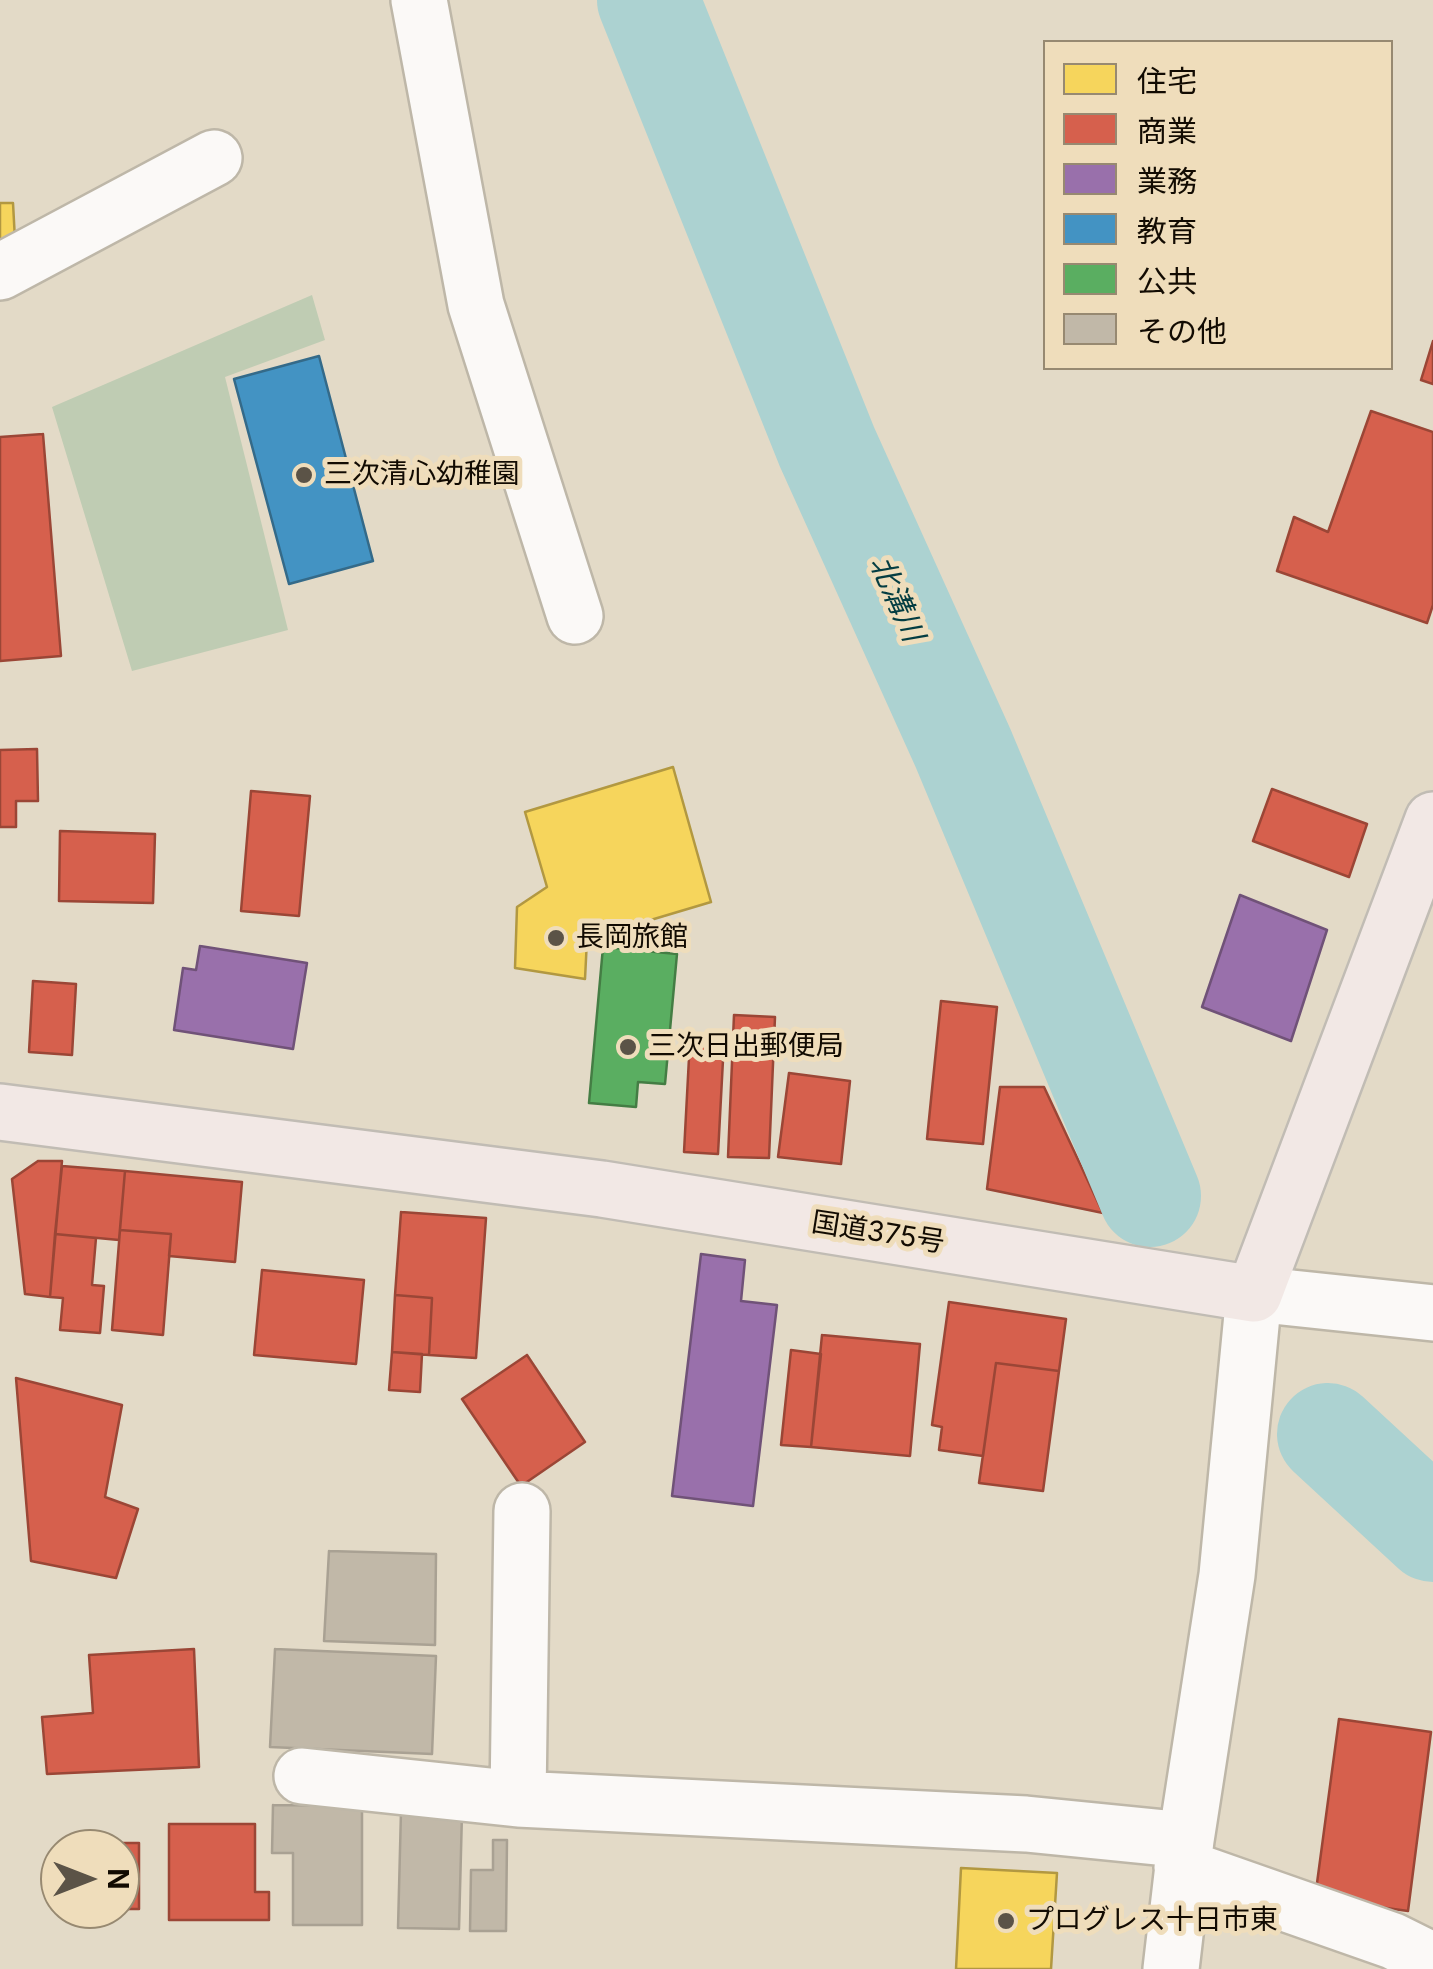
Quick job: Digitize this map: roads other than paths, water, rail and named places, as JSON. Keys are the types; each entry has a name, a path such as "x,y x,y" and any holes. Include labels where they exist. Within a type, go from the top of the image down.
{"highway":[{"path":"1254,1294 1433,820"},
{"name":"国道375号","path":"0,1112 602,1188 1254,1294"}],"street":[{"path":"419,0 476,305 575,616"},
{"path":"0,272 214,158"},
{"path":"1171,1969 1184,1853 1228,1575 1254,1294 1433,1313"},
{"path":"518,1798 522,1511"},
{"path":"302,1776 518,1798 1026,1824 1184,1853 1433,1961"}],"waterway":[{"name":"北溝川","path":"648,0 827,447 963,748 1150,1196"},
{"name":"北溝川","path":"1328,1434 1433,1531"}],"place":[{"name":"三次清心幼稚園","path":"304,475"},
{"name":"長岡旅館","path":"556,938"},
{"name":"三次日出郵便局","path":"628,1047"},
{"name":"プログレス十日市東","path":"1006,1921"}]}
